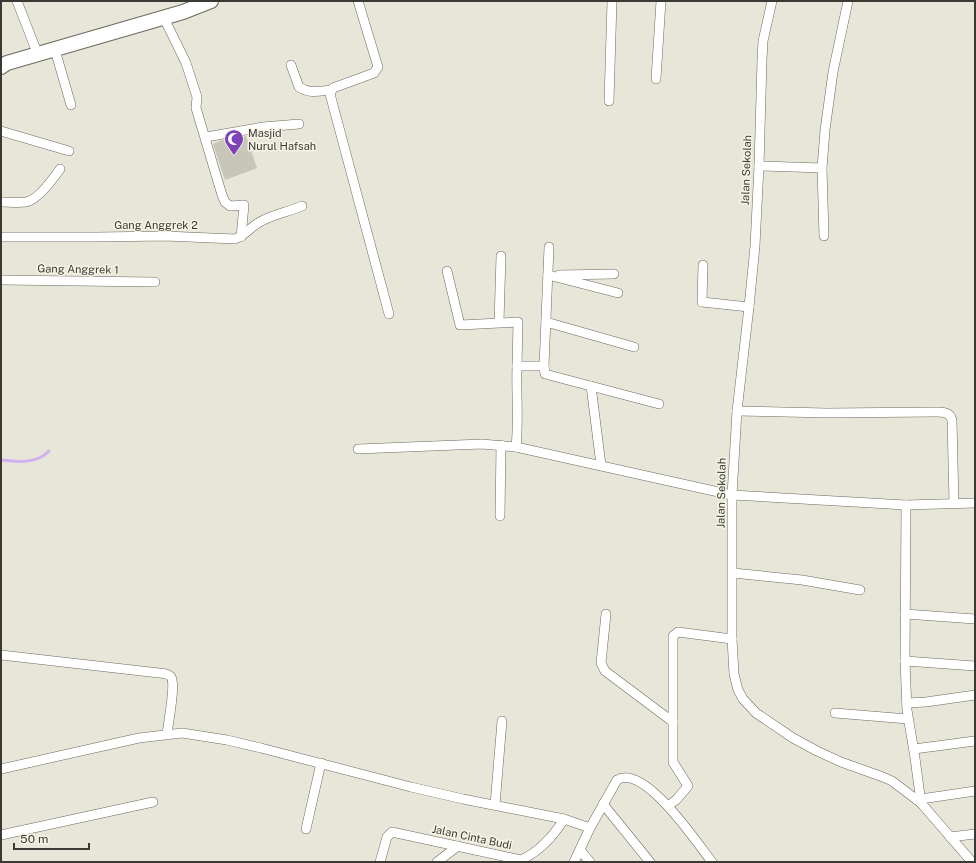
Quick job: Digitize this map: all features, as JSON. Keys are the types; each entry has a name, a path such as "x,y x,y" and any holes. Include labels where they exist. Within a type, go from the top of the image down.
{"main road":[{"path":"1,67 7,63 164,18 211,1"}],"street":[{"path":"17,1 38,55"},
{"path":"292,65 299,87 310,92 331,90 332,88 374,73 378,67 358,1"},
{"path":"609,101 612,1"},
{"path":"656,79 661,1"},
{"name":"Jalan Sekolah","path":"772,1 763,41 759,166 754,246 749,307 737,411 732,495 732,639 734,674 738,690 743,699 756,713 793,738 817,751 841,762 892,781 921,801 972,862"},
{"path":"824,236 822,168 825,130 833,72 848,1"},
{"path":"164,18 186,63 197,97 196,108 206,137 222,195 225,202 230,206 244,205 241,237"},
{"path":"55,50 71,105"},
{"path":"331,90 330,94 389,314"},
{"path":"206,137 263,127 299,124"},
{"path":"1,131 69,151"},
{"path":"759,166 822,168"},
{"path":"1,202 28,202 36,197 60,169"},
{"path":"241,237 259,222 302,206"},
{"name":"Gang Anggrek 2","path":"1,237 165,236 236,239 241,237"},
{"path":"549,247 544,366 545,374 659,404"},
{"path":"499,322 501,256"},
{"path":"703,265 702,302 749,307"},
{"path":"447,272 460,325 518,322 516,396 518,433 516,447"},
{"path":"548,275 614,274"},
{"path":"548,275 618,293"},
{"name":"Gang Anggrek 1","path":"1,280 155,282"},
{"path":"546,322 634,347"},
{"path":"517,366 544,366"},
{"path":"591,386 601,465"},
{"path":"737,411 827,414 936,412 948,414 952,420 954,503"},
{"path":"358,449 482,444 501,445 601,465 732,495 906,505 975,503"},
{"path":"500,516 501,445"},
{"path":"906,505 905,661 907,703 908,719 921,801 975,791"},
{"path":"733,573 802,580 860,590"},
{"path":"606,614 601,663 602,668 673,722"},
{"path":"905,614 975,619"},
{"path":"668,806 676,800 688,786 673,762 672,636 678,632 732,639"},
{"path":"1,655 159,673 170,676 172,678 173,689 167,734"},
{"path":"905,661 975,666"},
{"path":"907,703 926,702 975,695"},
{"path":"835,713 908,719"},
{"path":"494,805 502,721"},
{"path":"1,769 134,739 182,733 228,740 322,763 411,788 564,819 590,828"},
{"path":"914,750 975,742"},
{"path":"306,829 322,763"},
{"path":"574,862 590,828 617,780 621,777 626,777 647,785 668,806 712,862"},
{"path":"1,835 153,802"},
{"path":"603,804 650,862"},
{"name":"Jalan Cinta Budi","path":"380,862 387,837 392,832 520,861 535,853 553,836 564,819"},
{"path":"950,837 975,834"},
{"path":"437,862 458,846"},
{"path":"580,850 590,862"}],"building":[{"name":"Masjid Nurul Hafsah","path":"246,136 257,168 225,180 213,144 222,140"}],"waterway":[{"path":"1,460 33,460 49,451"}],"place":[{"name":"Masjid Nurul Hafsah","path":"234,156"}]}
